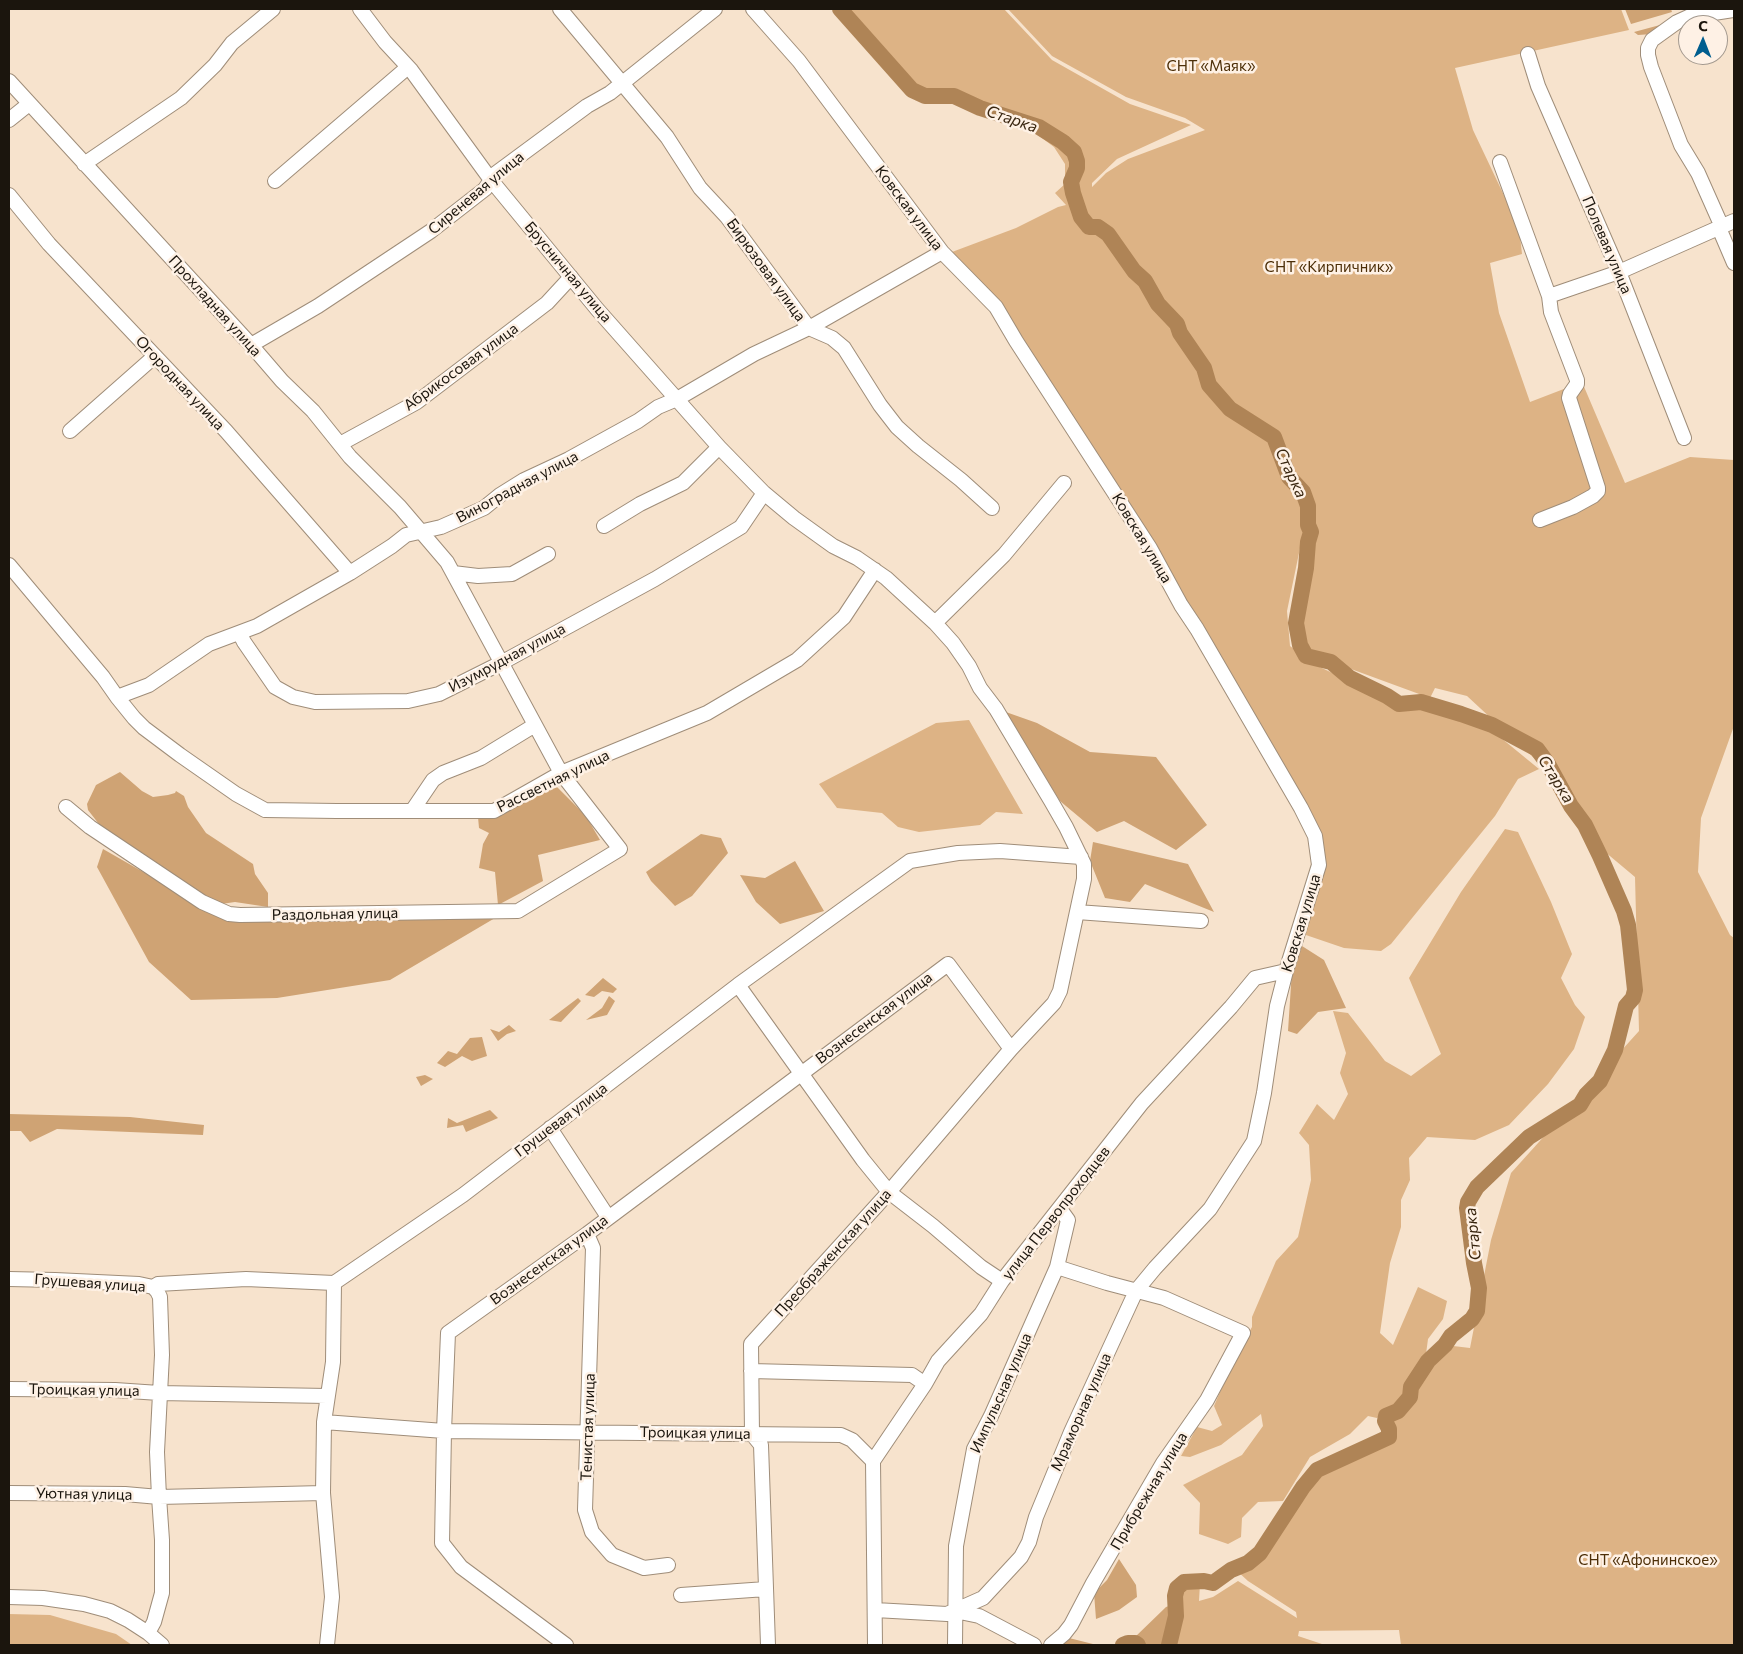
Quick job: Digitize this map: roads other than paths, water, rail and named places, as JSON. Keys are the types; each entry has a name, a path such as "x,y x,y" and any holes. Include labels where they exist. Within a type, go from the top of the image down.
{"street":[{"path":"84,164 181,98 215,65 232,42 273,9"},
{"name":"Брусничная улица","path":"360,9 385,42 408,67 491,180 571,277 720,447 764,493 794,518 833,546 875,570 936,623 953,643 980,688 996,709 1055,807 1081,857"},
{"name":"Бирюзовая улица","path":"560,9 667,137 700,188 727,217 809,328 832,338 844,348 854,361 880,405 897,427 992,508"},
{"name":"Сиреневая улица","path":"251,345 318,306 431,231 485,189 495,174 622,83 715,9"},
{"name":"Ковская улица","path":"753,9 800,61 942,252 996,307 1150,548 1181,605 1202,636 1301,808 1315,836 1319,864 1277,1006 1265,1086 1254,1141"},
{"path":"1732,10 1690,13 1652,40 1648,48 1648,55 1681,145 1725,225 1734,263"},
{"name":"Полевая улица","path":"1528,54 1538,86 1619,272 1684,438"},
{"path":"275,181 408,67"},
{"name":"Прохладная улица","path":"9,81 251,345 282,382 313,410 350,458 400,507 447,562 561,773 620,849"},
{"path":"9,120 29,104"},
{"path":"1500,162 1549,296 1551,312 1577,380 1577,384 1569,398 1598,492 1573,506 1540,520"},
{"name":"Огородная улица","path":"9,195 49,244 226,431 350,573"},
{"path":"1549,296 1619,272 1725,225"},
{"name":"Виноградная улица","path":"117,697 149,685 209,644 240,634 257,626 350,573 406,535 441,527 484,508 500,494 524,480 569,459 754,354 809,328 942,252"},
{"name":"Абрикосовая улица","path":"340,444 417,402 547,303 571,277"},
{"path":"70,431 155,356"},
{"path":"604,526 640,504 683,483 720,447"},
{"path":"936,623 1004,555 1064,483"},
{"name":"Изумрудная улица","path":"240,634 275,687 293,697 315,702 408,701 439,694 501,663 655,580 740,527 764,493"},
{"path":"453,573 478,576 512,574 548,554"},
{"name":"Рассветная улица","path":"9,565 104,677 117,697 144,728 236,794 265,810 412,811 494,811 561,773 707,713 797,660 844,617 875,570"},
{"path":"412,811 433,780 443,772 481,758 535,725"},
{"name":"Раздольная улица","path":"66,806 90,827 202,902 229,914 240,915 518,911 620,849"},
{"name":"Грушевая улица","path":"9,1279 139,1284 153,1287 158,1284 246,1279 334,1283 462,1195 738,986 910,861 958,853 1000,851 1081,857"},
{"name":"Преображенская улица","path":"768,1645 761,1445 752,1434 751,1344 889,1192 1011,1049 1054,1003 1060,991 1084,879 1084,864 1081,857"},
{"path":"1077,912 1201,921"},
{"name":"Вознесенская улица","path":"566,1645 461,1567 442,1544 448,1333 587,1234 948,964 1011,1049"},
{"name":"улица Первопроходцев","path":"873,1461 925,1384 938,1361 981,1314 1002,1281 1060,1210 1142,1103 1256,978 1286,971"},
{"path":"738,986 863,1160 889,1192 933,1226 981,1268 1002,1281"},
{"path":"550,1128 608,1217"},
{"name":"Мраморная улица","path":"875,1610 947,1614 983,1598 1021,1557 1029,1542 1036,1517 1071,1432 1136,1291 1210,1209 1254,1141"},
{"name":"Импульсная улица","path":"955,1645 956,1546 974,1449 995,1407 1057,1267 1068,1220 1060,1210"},
{"name":"Тенистая улица","path":"587,1234 593,1248 585,1510 592,1532 612,1555 644,1568 668,1565"},
{"path":"1057,1267 1136,1291"},
{"path":"327,1645 332,1597 323,1493 324,1422 333,1362 334,1283"},
{"path":"148,1633 154,1622 162,1593 162,1540 157,1452 162,1355 161,1303 157,1291 153,1287"},
{"name":"Прибрежная улица","path":"1051,1645 1071,1625 1093,1583 1163,1463 1207,1400 1243,1333 1164,1298 1136,1291"},
{"path":"752,1371 912,1375 925,1384"},
{"name":"Троицкая улица","path":"9,1389 327,1396"},
{"name":"Троицкая улица","path":"324,1422 444,1431 841,1435 852,1440 873,1461"},
{"path":"873,1461 875,1645"},
{"name":"Уютная улица","path":"9,1493 125,1494 159,1497 323,1493"},
{"path":"681,1594 766,1590"},
{"path":"9,1597 43,1598 84,1604 110,1611 148,1633 162,1645"},
{"path":"955,1611 979,1616 1034,1645"}],"waterway":[{"name":"Старка","path":"840,9 912,90 925,96 954,96 980,108 1039,127 1063,142 1074,152 1077,168 1071,182 1081,217 1089,227 1098,227 1108,234 1134,271 1145,281 1158,304 1177,324 1180,333 1204,368 1209,385 1230,409 1274,437 1289,477 1303,492 1308,506 1308,525 1311,532 1296,623 1300,645 1306,656 1331,662 1350,678 1399,704 1421,702 1461,714 1492,725 1537,749 1548,764 1571,806 1585,825 1624,911 1628,925 1635,990 1633,998 1626,1006 1615,1050 1600,1081 1586,1095 1580,1105 1529,1137 1477,1187 1468,1202 1467,1208 1474,1263 1479,1288 1477,1311 1472,1319 1451,1336 1445,1345 1428,1361 1411,1387 1410,1397 1398,1411 1386,1416 1385,1421 1389,1429 1389,1437 1317,1470 1303,1487 1260,1553 1248,1563 1231,1570 1213,1583 1204,1581 1184,1582 1177,1588 1175,1596 1176,1616 1169,1645"},
{"name":"Старка","path":"1123,1645 1128,1643 1138,1645"}],"park label":[{"name":"СНТ «Маяк»","path":"1211,66"},
{"name":"СНТ «Кирпичник»","path":"1329,267"},
{"name":"СНТ «Афонинское»","path":"1648,1560"}]}
